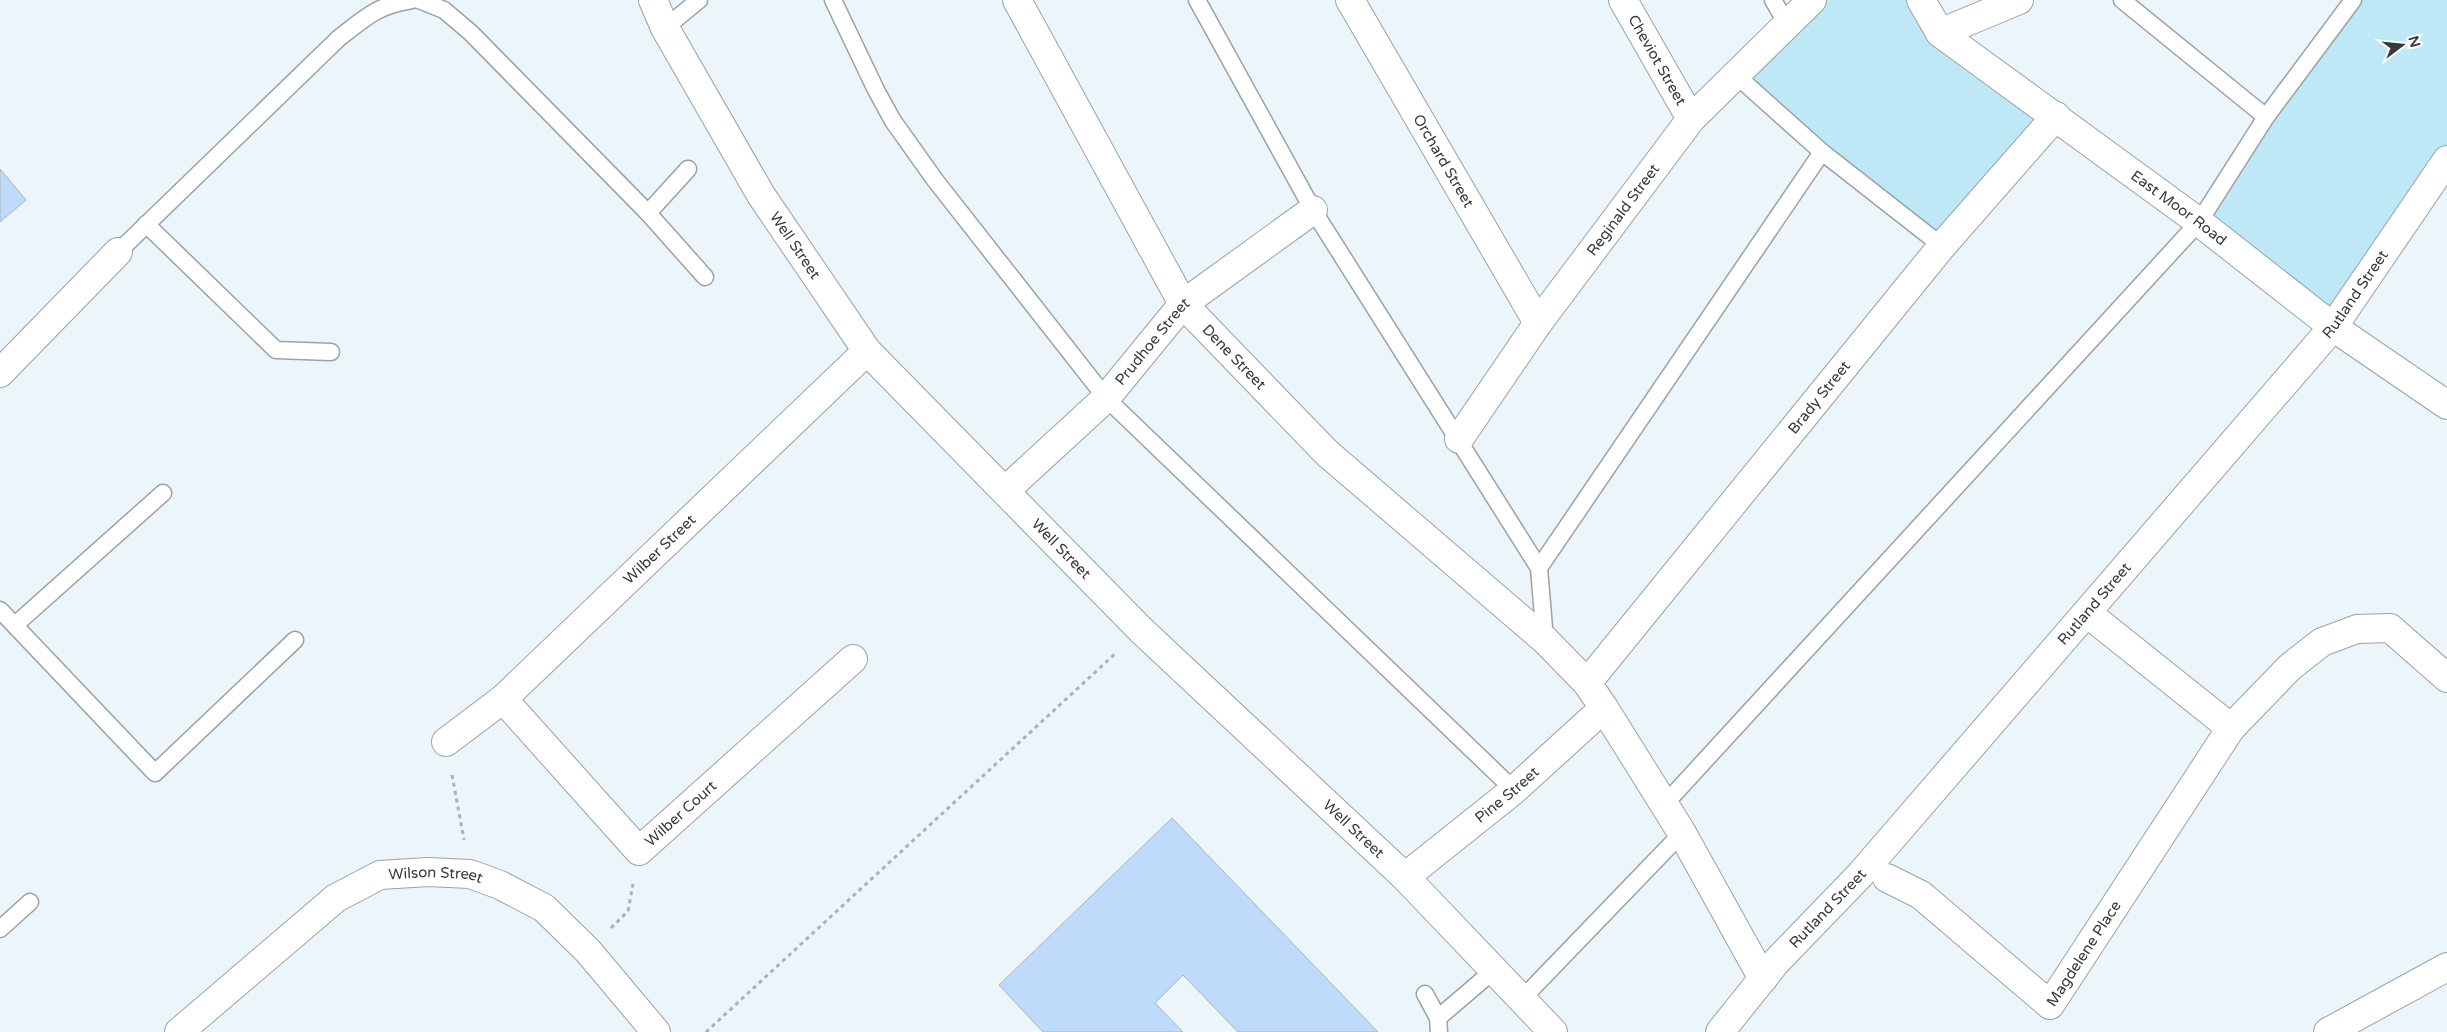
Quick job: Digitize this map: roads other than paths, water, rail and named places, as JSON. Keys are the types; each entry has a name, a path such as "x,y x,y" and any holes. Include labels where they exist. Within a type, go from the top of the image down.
{"street":[{"name":"Well Street","path":"653,0 665,28 761,195 868,351 1141,630 1405,877 1553,1032"},
{"name":"Dene Street","path":"1016,0 1183,304 1327,453 1545,640 1587,684 1682,833 1763,979"},
{"name":"Orchard Street","path":"1350,0 1538,323"},
{"name":"Cheviot Street","path":"1623,0 1691,119"},
{"name":"Reginald Street","path":"1458,439 1538,323 1691,119 1738,76 1812,0"},
{"name":"East Moor Road","path":"1922,0 1940,33 2199,222 2333,327 2447,405"},
{"path":"1940,33 2019,0"},
{"name":"Brady Street","path":"1587,684 1942,246 2056,116"},
{"name":"Rutland Street","path":"1723,1031 1776,962 1860,875 2333,327 2447,160"},
{"name":"Prudhoe Street","path":"1006,490 1106,398 1183,304 1313,210"},
{"path":"0,373 118,252"},
{"name":"Wilber Street","path":"446,742 503,699 868,351"},
{"path":"2087,613 2230,728"},
{"name":"Magdelene Place","path":"1887,878 1922,895 2050,1005 2230,728 2290,667 2322,642 2357,628 2390,628 2447,678"},
{"name":"Wilber Court","path":"503,699 639,851 853,659"},
{"name":"Pine Street","path":"1405,877 1514,790 1604,708"},
{"name":"Wilson Street","path":"189,1029 336,898 380,875 428,872 470,874 500,885 544,908 588,951 656,1032"},
{"path":"2328,1032 2447,967"}],"lane":[{"path":"118,252 339,38 375,10 412,0"},
{"path":"419,0 444,10 471,32 648,213 705,277"},
{"path":"665,28 700,0"},
{"path":"833,0 893,121 935,180 1106,398 1514,790"},
{"path":"1197,0 1313,210 1539,568 1545,640"},
{"path":"1773,0 1788,26"},
{"path":"2122,0 2266,117"},
{"path":"1664,805 2199,222 2266,117 2353,0"},
{"path":"1738,76 1822,152 1942,246"},
{"path":"1539,568 1822,152"},
{"path":"648,213 688,169"},
{"path":"146,224 276,350 331,352"},
{"path":"15,625 163,493"},
{"path":"0,610 155,773 295,640"},
{"path":"1522,999 1682,833"},
{"path":"0,930 30,902"},
{"path":"1425,994 1439,1025 1493,971"}]}
